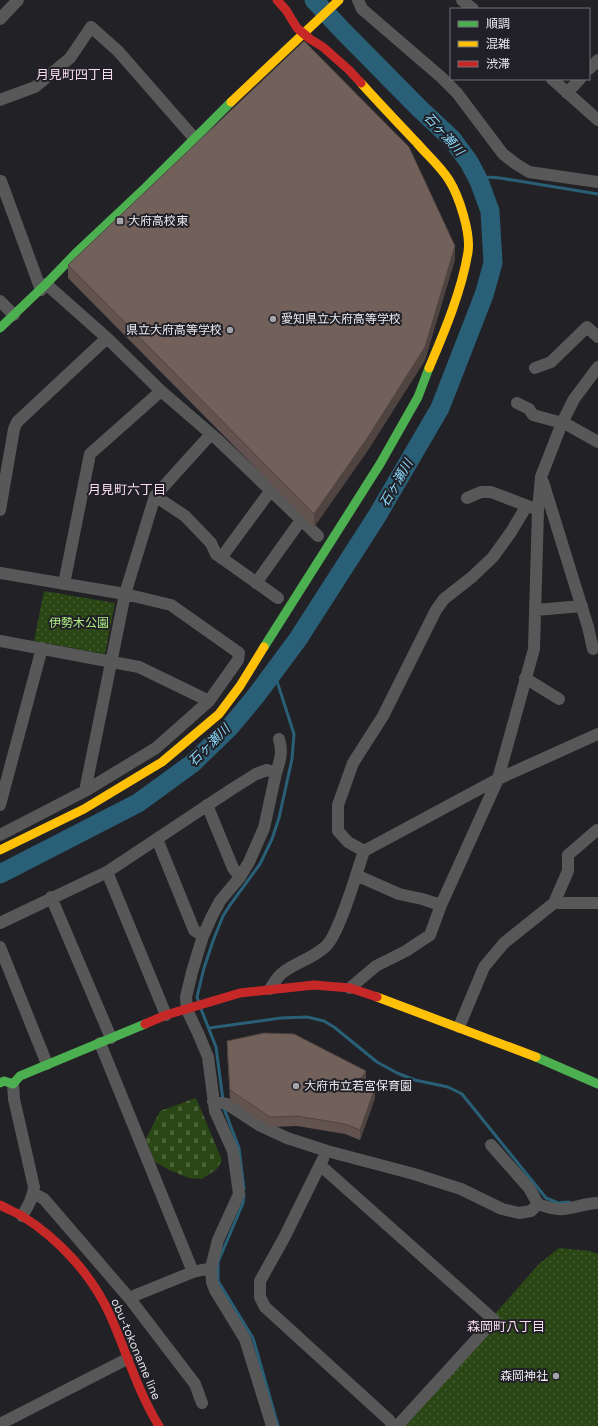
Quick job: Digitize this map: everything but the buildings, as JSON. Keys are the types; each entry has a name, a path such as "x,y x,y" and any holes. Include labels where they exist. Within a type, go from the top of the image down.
{"street":[{"path":"0,19 18,0"},
{"path":"0,850 84,809 162,762 219,714 240,686 304,582 339,530 380,464 418,397 443,336 459,287 468,251 466,227 463,212 449,180 349,70 306,32 297,28 286,10 277,0"},
{"path":"0,328 242,91 339,0"},
{"path":"358,0 362,10 441,77 457,93 503,154 516,164 529,172 598,182"},
{"path":"462,0 472,8"},
{"path":"0,100 35,87 70,58 91,27 118,51 194,139"},
{"path":"590,68 598,60"},
{"path":"553,80 598,120"},
{"path":"567,93 579,80"},
{"path":"1,181 43,287 107,338 161,391 211,434 318,536"},
{"path":"0,301 14,315"},
{"path":"535,368 551,362 587,328 598,337"},
{"path":"1,504 14,429 17,422 107,338"},
{"path":"350,988 376,966 406,951 430,935 441,905 498,779 534,649 538,510 542,477 562,423 574,399 598,367"},
{"path":"64,584 90,454 161,391"},
{"path":"517,403 529,409 533,415 562,423 598,442"},
{"path":"85,791 125,594 155,496 211,434"},
{"path":"542,477 582,606 593,625 593,649"},
{"path":"221,558 271,490"},
{"path":"466,498 482,492 492,492 526,507 538,510"},
{"path":"155,496 185,516 211,542 216,554 278,598"},
{"path":"364,851 348,842 338,831 338,805 353,763 383,716 436,610 444,599 493,557 511,532 526,507"},
{"path":"256,583 301,520"},
{"path":"0,573 125,594 171,604 239,653 238,660 209,701 156,748 85,791 0,835"},
{"path":"536,610 582,606"},
{"path":"0,641 140,667 209,701"},
{"path":"0,805 42,648"},
{"path":"525,678 559,699"},
{"path":"270,989 280,975 292,966 311,957 327,946 336,931 364,851 498,779 598,734"},
{"path":"272,1426 245,1339 215,1290 212,1282 211,1268 218,1240 239,1194 233,1151 215,1111 208,1058 186,998 203,936 212,916 220,902 240,877 249,862 264,828 281,755 279,739"},
{"path":"0,923 51,897 107,872 206,805 256,774 267,770 276,773"},
{"path":"206,805 233,868 240,877"},
{"path":"459,1027 484,967 504,943 554,904 568,871 568,855 597,830"},
{"path":"157,839 194,930 203,936"},
{"path":"107,872 166,1014"},
{"path":"356,875 399,894 422,898 441,905"},
{"path":"51,897 186,1257 193,1272"},
{"path":"554,904 598,903"},
{"path":"0,947 47,1064"},
{"path":"22,1216 29,1206 34,1186 14,1099 13,1084 20,1076 166,1014 190,1009 240,993 314,985 350,988 519,1050 598,1084"},
{"path":"0,1083 4,1081 13,1084"},
{"path":"213,1101 227,1104 268,1130 287,1138 327,1151 414,1174 461,1189 502,1209 519,1213 531,1211 538,1204"},
{"path":"491,1145 529,1188 538,1204 562,1209 589,1203 598,1203"},
{"path":"320,1165 494,1320 400,1423 394,1426 265,1308 260,1297 260,1281 284,1238 320,1165 327,1151"},
{"path":"33,1193 44,1199 130,1299 195,1384 202,1403"},
{"name":"obu-tokoname line","path":"0,1205 22,1216 47,1234 77,1264 102,1300 145,1403 159,1426"},
{"path":"130,1299 136,1295 193,1272 211,1268"},
{"path":"0,1424 127,1359"}],"green space":[{"name":"伊勢木公園","path":"44,591 115,603 105,654 34,641"},
{"path":"196,1098 222,1160 217,1169 202,1179 189,1178 169,1170 154,1161 146,1139 160,1111"},
{"path":"559,1248 590,1251 598,1254 598,1426 396,1426 539,1264"}],"waterway":[{"name":"石ヶ瀬川","path":"0,874 138,803 193,763 230,727 255,697 298,639 377,516 440,408 484,295 493,263 490,211 479,181 469,162 452,139 419,108 314,0"},
{"path":"479,181 481,179 492,177 598,194"},
{"path":"198,1000 197,997 204,968 223,916 260,864 272,839 279,818 292,759 294,734 274,672"},
{"path":"201,1009 216,1047 223,1100"},
{"path":"209,1028 281,1018 307,1017 324,1021 334,1027 377,1062 397,1073 415,1080 448,1087 462,1094 546,1198 558,1203 569,1202"},
{"path":"223,1106 239,1148 244,1189"},
{"path":"244,1194 243,1203 218,1262 218,1281 253,1338 278,1426"}],"traffic: fast":[{"path":"0,328 145,188 231,102"},
{"path":"264,647 380,464 418,397 429,368"},
{"path":"0,1083 4,1081 13,1084 20,1076 145,1024"},
{"path":"536,1057 598,1084"}],"traffic: slow":[{"path":"231,102 339,0"},
{"path":"361,83 449,180 457,195 466,225 468,235 468,252 465,266 457,296 429,368"},
{"path":"0,850 84,809 162,762 219,714 240,686 264,647"},
{"path":"377,997 536,1057"}],"traffic: jam":[{"path":"277,0 286,10 297,28 310,39 323,47 361,83"},
{"path":"145,1024 166,1015 240,993 314,985 350,988 377,997"},
{"path":"0,1205 36,1225 61,1247 84,1272 103,1300 144,1399 159,1426"}],"place":[{"name":"大府高校東","path":"120,221"},
{"name":"愛知県立大府高等学校","path":"273,319"},
{"name":"県立大府高等学校","path":"230,330"},
{"name":"大府市立若宮保育園","path":"296,1086"},
{"name":"森岡神社","path":"556,1376"}],"district":[{"name":"月見町四丁目","path":"75,74"},
{"name":"月見町六丁目","path":"127,489"},
{"name":"森岡町八丁目","path":"506,1326"}]}
